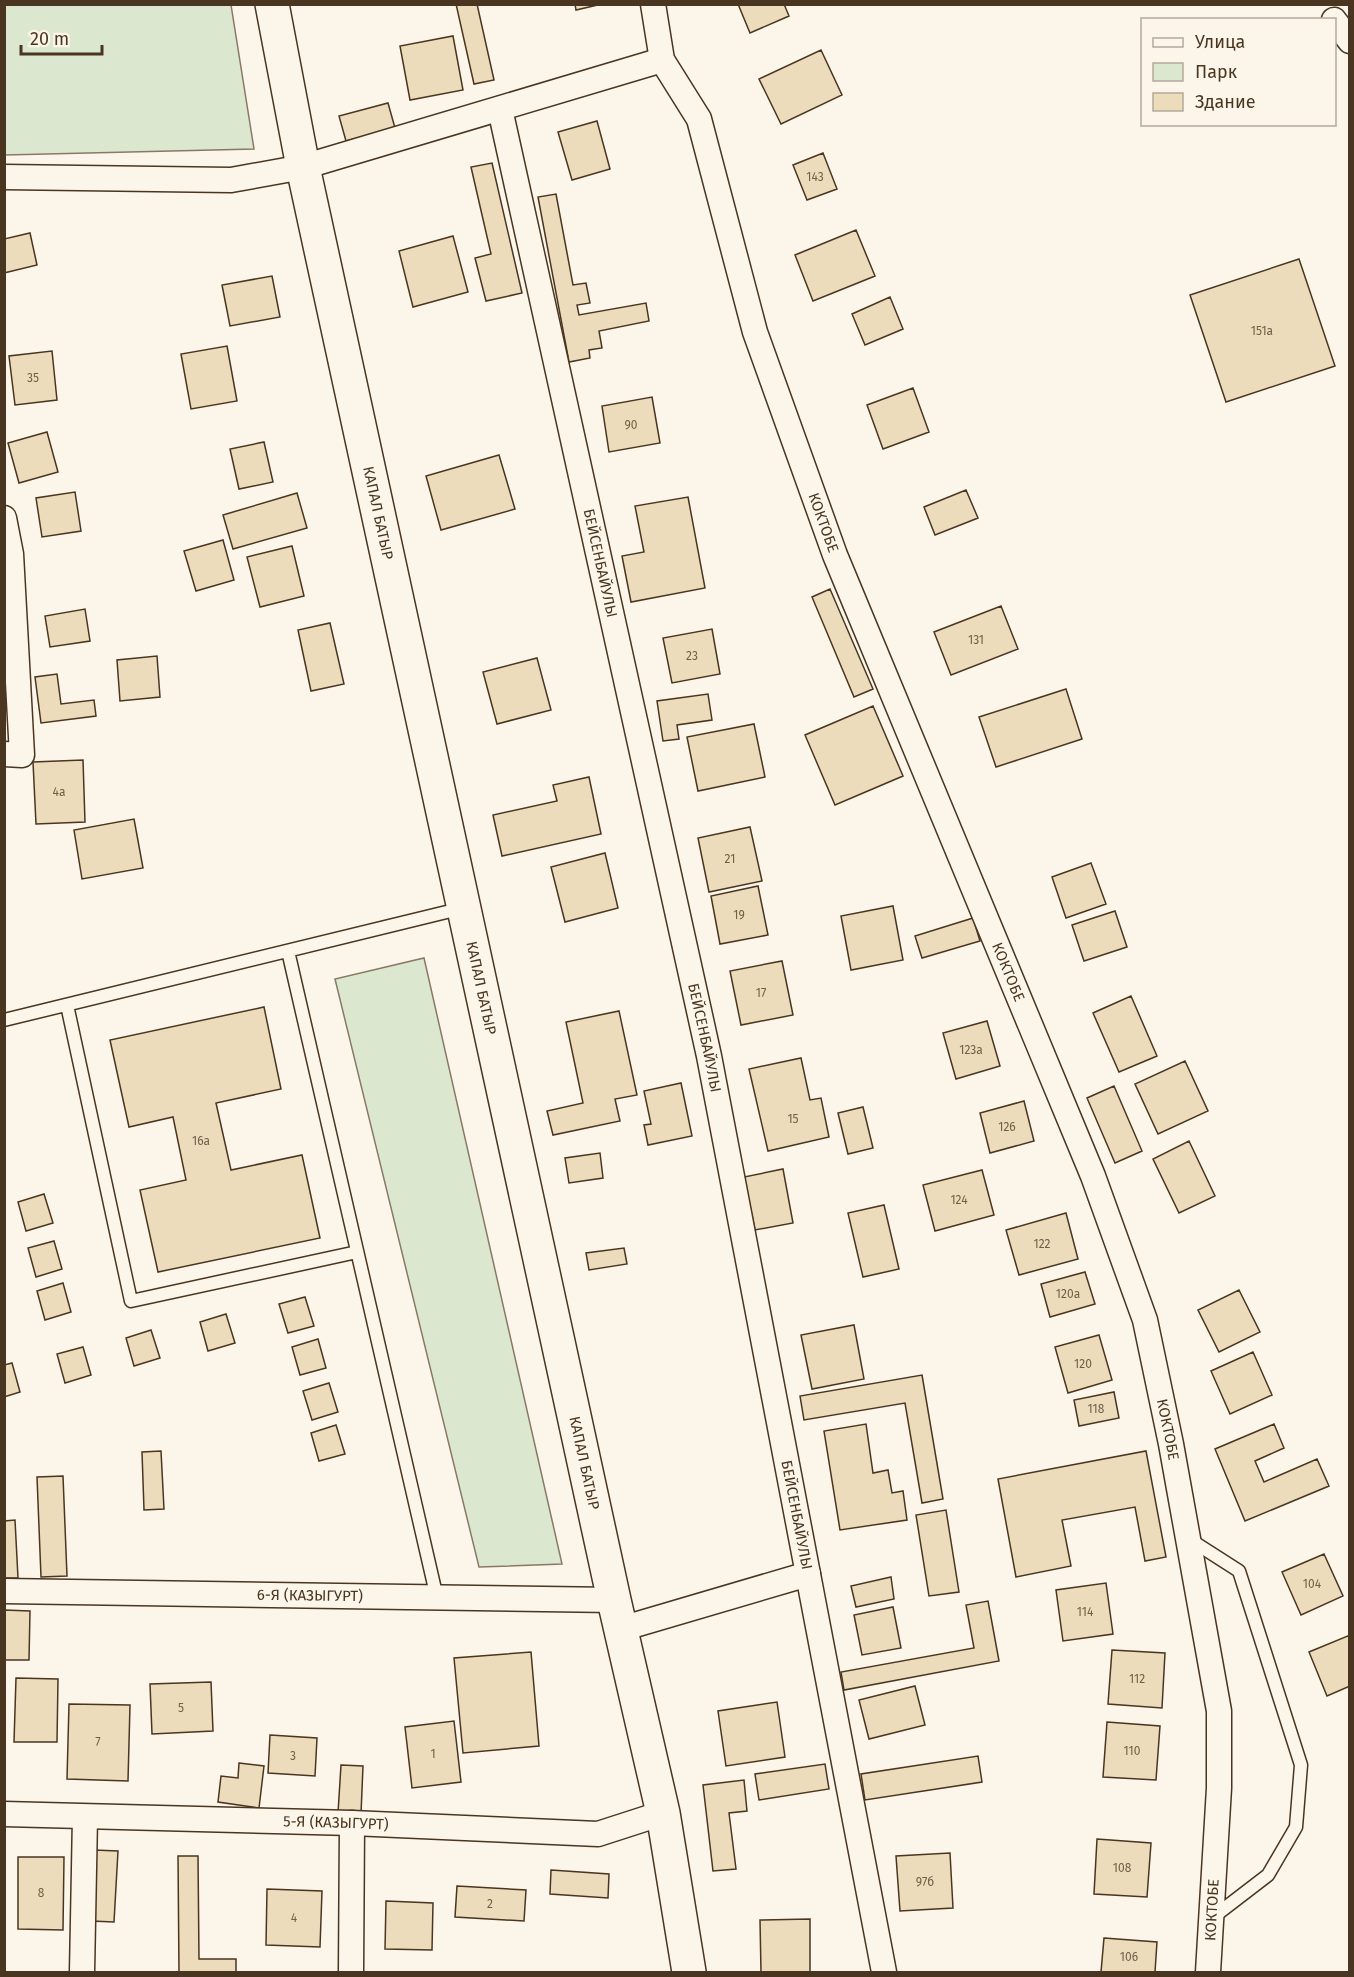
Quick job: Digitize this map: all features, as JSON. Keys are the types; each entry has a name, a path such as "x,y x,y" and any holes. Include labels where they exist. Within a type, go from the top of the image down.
{"main road":[{"name":"КАПАЛ БАТЫР","path":"272,4 303,167 617,1615 663,1813 689,1972"}],"street":[{"name":"КОКТОБЕ","path":"653,4 662,60 699,119 755,332 836,555 1093,1176 1145,1320 1171,1444 1219,1711 1219,1788 1208,1972"},
{"path":"1325,4 1333,18"},
{"path":"1336,23 1350,41"},
{"path":"4,177 231,180 303,167 662,60"},
{"name":"БЕЙСЕНБАЙУЛЫ","path":"500,109 709,1056 884,1972"},
{"path":"4,518 11,554 22,754 4,754"},
{"name":"6-Я (КАЗЫГУРТ)","path":"4,1591 437,1598 617,1615 808,1574"},
{"name":"5-Я (КАЗЫГУРТ)","path":"4,1814 352,1823 598,1834 663,1813"},
{"path":"82,1972 85,1817"},
{"path":"351,1972 352,1823"}],"lane":[{"path":"4,1020 464,908"},
{"path":"288,951 437,1598"},
{"path":"67,1005 131,1301 357,1252"},
{"path":"1188,1538 1239,1571 1301,1765 1296,1827 1268,1875 1212,1918"}],"green space":[{"path":"4,5 231,5 254,149 5,155"},
{"path":"424,958 562,1564 479,1567 335,979"}],"building":[{"path":"456,4 477,4 494,80 474,84"},
{"path":"575,4 602,4 576,10"},
{"path":"738,4 784,4 789,16 750,33"},
{"path":"453,36 463,90 410,100 400,46"},
{"path":"821,50 842,95 781,124 759,79"},
{"path":"388,103 395,128 346,141 339,116"},
{"path":"597,121 610,169 572,180 558,132"},
{"path":"823,153 837,189 807,200 793,165"},
{"path":"492,163 522,293 486,301 475,258 491,254 471,167"},
{"path":"556,194 573,285 586,283 590,303 577,305 579,315 646,303 649,321 599,331 602,348 589,350 590,358 569,362 538,197"},
{"path":"856,230 875,276 813,301 795,255"},
{"path":"30,233 37,265 4,273 4,239"},
{"path":"453,236 468,292 413,307 399,251"},
{"path":"1299,259 1335,366 1226,402 1190,295"},
{"path":"272,276 280,317 230,326 222,285"},
{"path":"890,297 903,329 865,345 852,314"},
{"path":"227,346 237,401 191,409 181,354"},
{"path":"52,351 57,400 15,405 9,356"},
{"path":"913,388 929,432 883,449 867,405"},
{"path":"652,397 660,443 609,452 602,406"},
{"path":"47,432 58,472 19,483 8,443"},
{"path":"264,442 273,482 239,489 230,449"},
{"path":"499,455 515,509 441,530 426,476"},
{"path":"966,490 978,518 935,535 924,507"},
{"path":"75,492 81,531 42,537 36,498"},
{"path":"297,493 307,528 233,549 223,515"},
{"path":"688,497 705,588 631,602 622,556 644,552 635,506"},
{"path":"223,540 234,580 196,591 184,551"},
{"path":"292,546 304,596 260,607 247,557"},
{"path":"830,589 873,689 854,697 812,597"},
{"path":"1001,606 1018,649 951,675 934,632"},
{"path":"85,609 90,641 50,647 45,616"},
{"path":"330,623 344,684 311,691 298,630"},
{"path":"712,629 720,674 672,683 663,638"},
{"path":"157,656 160,697 120,701 117,660"},
{"path":"537,658 551,710 497,724 483,672"},
{"path":"57,674 61,704 94,700 96,716 41,723 35,677"},
{"path":"1066,689 1082,739 996,767 979,717"},
{"path":"708,694 712,720 677,725 679,739 663,741 657,701"},
{"path":"873,706 903,776 835,805 805,735"},
{"path":"754,724 765,777 698,791 687,737"},
{"path":"83,760 85,822 36,824 33,762"},
{"path":"589,777 601,834 502,856 493,815 557,801 553,785"},
{"path":"134,819 143,868 82,879 74,830"},
{"path":"750,827 762,881 709,892 698,838"},
{"path":"605,853 618,908 565,922 551,867"},
{"path":"1091,863 1106,904 1066,918 1052,877"},
{"path":"758,886 768,935 720,944 711,896"},
{"path":"893,906 903,960 851,970 841,916"},
{"path":"1115,911 1127,947 1084,961 1072,925"},
{"path":"973,918 980,941 922,958 915,936"},
{"path":"782,961 793,1015 741,1025 730,971"},
{"path":"1131,996 1157,1056 1119,1072 1093,1013"},
{"path":"264,1007 281,1089 216,1103 231,1170 302,1155 320,1238 158,1272 140,1190 186,1180 173,1117 129,1127 110,1040"},
{"path":"619,1011 637,1095 615,1099 620,1121 553,1135 547,1111 583,1103 566,1022"},
{"path":"987,1021 1000,1066 956,1079 943,1033"},
{"path":"801,1058 810,1100 821,1098 829,1137 768,1151 749,1069"},
{"path":"1185,1061 1208,1111 1158,1134 1135,1084"},
{"path":"681,1083 692,1136 648,1145 644,1125 651,1124 644,1091"},
{"path":"1114,1086 1142,1151 1115,1163 1087,1098"},
{"path":"1024,1101 1034,1141 990,1153 980,1113"},
{"path":"863,1107 873,1148 848,1154 838,1113"},
{"path":"1189,1141 1215,1196 1179,1213 1153,1159"},
{"path":"600,1153 603,1178 569,1183 565,1158"},
{"path":"783,1169 793,1223 755,1230 744,1177"},
{"path":"982,1170 994,1215 935,1231 923,1185"},
{"path":"44,1194 53,1223 26,1231 18,1202"},
{"path":"884,1205 899,1269 863,1277 848,1213"},
{"path":"1066,1213 1078,1259 1019,1275 1006,1230"},
{"path":"54,1241 62,1269 36,1277 28,1248"},
{"path":"624,1248 627,1264 589,1270 586,1253"},
{"path":"1085,1272 1095,1304 1050,1317 1041,1284"},
{"path":"63,1283 71,1312 45,1320 37,1291"},
{"path":"1239,1290 1260,1332 1219,1352 1198,1310"},
{"path":"305,1297 314,1326 288,1333 279,1304"},
{"path":"226,1314 235,1343 208,1351 200,1322"},
{"path":"854,1325 864,1379 812,1389 801,1335"},
{"path":"151,1330 160,1358 134,1366 126,1338"},
{"path":"1099,1335 1112,1380 1068,1393 1055,1347"},
{"path":"318,1339 326,1368 300,1375 292,1347"},
{"path":"83,1347 91,1375 65,1383 57,1354"},
{"path":"1253,1352 1272,1395 1230,1414 1211,1371"},
{"path":"12,1363 20,1392 4,1397 4,1365"},
{"path":"922,1375 943,1499 922,1503 905,1403 804,1420 800,1396"},
{"path":"329,1383 338,1412 312,1420 303,1391"},
{"path":"1114,1392 1119,1418 1079,1426 1074,1400"},
{"path":"866,1424 873,1473 888,1470 892,1493 903,1491 907,1520 840,1530 824,1431"},
{"path":"1274,1424 1284,1448 1255,1461 1264,1482 1317,1459 1329,1486 1245,1521 1215,1449"},
{"path":"336,1425 345,1454 319,1461 311,1433"},
{"path":"161,1451 164,1509 144,1510 142,1452"},
{"path":"1146,1451 1166,1557 1145,1561 1135,1507 1062,1520 1071,1566 1016,1577 998,1479"},
{"path":"63,1476 67,1576 41,1577 37,1477"},
{"path":"946,1510 959,1592 929,1596 916,1515"},
{"path":"15,1520 18,1578 4,1578 4,1521"},
{"path":"1324,1554 1343,1596 1301,1615 1282,1572"},
{"path":"891,1577 894,1599 856,1607 851,1586"},
{"path":"1106,1583 1113,1634 1063,1641 1056,1590"},
{"path":"988,1601 999,1661 844,1690 841,1672 974,1648 966,1605"},
{"path":"893,1607 901,1648 862,1655 854,1615"},
{"path":"4,1610 30,1611 29,1660 4,1660"},
{"path":"1350,1635 1350,1686 1327,1696 1309,1652"},
{"path":"1112,1650 1165,1653 1162,1708 1108,1704"},
{"path":"531,1652 539,1746 463,1753 454,1658"},
{"path":"16,1678 58,1679 57,1742 14,1742"},
{"path":"211,1682 213,1731 152,1734 150,1684"},
{"path":"915,1686 925,1725 869,1739 859,1700"},
{"path":"777,1702 785,1757 726,1766 718,1711"},
{"path":"69,1704 130,1705 128,1781 67,1779"},
{"path":"454,1721 461,1782 412,1788 405,1727"},
{"path":"1107,1722 1160,1726 1156,1780 1103,1777"},
{"path":"270,1735 317,1738 315,1776 268,1773"},
{"path":"978,1756 982,1782 865,1800 861,1774"},
{"path":"239,1763 264,1766 259,1808 218,1802 221,1776 238,1778"},
{"path":"825,1764 829,1789 759,1800 755,1774"},
{"path":"341,1765 363,1766 361,1814 338,1813"},
{"path":"744,1780 747,1811 729,1813 736,1869 713,1871 703,1785"},
{"path":"1097,1839 1151,1843 1147,1897 1094,1894"},
{"path":"94,1850 118,1851 114,1922 91,1921"},
{"path":"950,1853 953,1908 900,1911 896,1856"},
{"path":"178,1856 198,1856 199,1959 236,1959 236,1972 179,1972"},
{"path":"18,1857 64,1857 63,1930 18,1929"},
{"path":"551,1870 609,1874 608,1898 550,1894"},
{"path":"457,1886 526,1890 524,1921 455,1917"},
{"path":"267,1889 322,1891 320,1947 266,1945"},
{"path":"386,1901 433,1903 432,1950 385,1949"},
{"path":"810,1919 810,1972 761,1972 760,1920"},
{"path":"1104,1938 1157,1942 1155,1972 1101,1972"}]}
